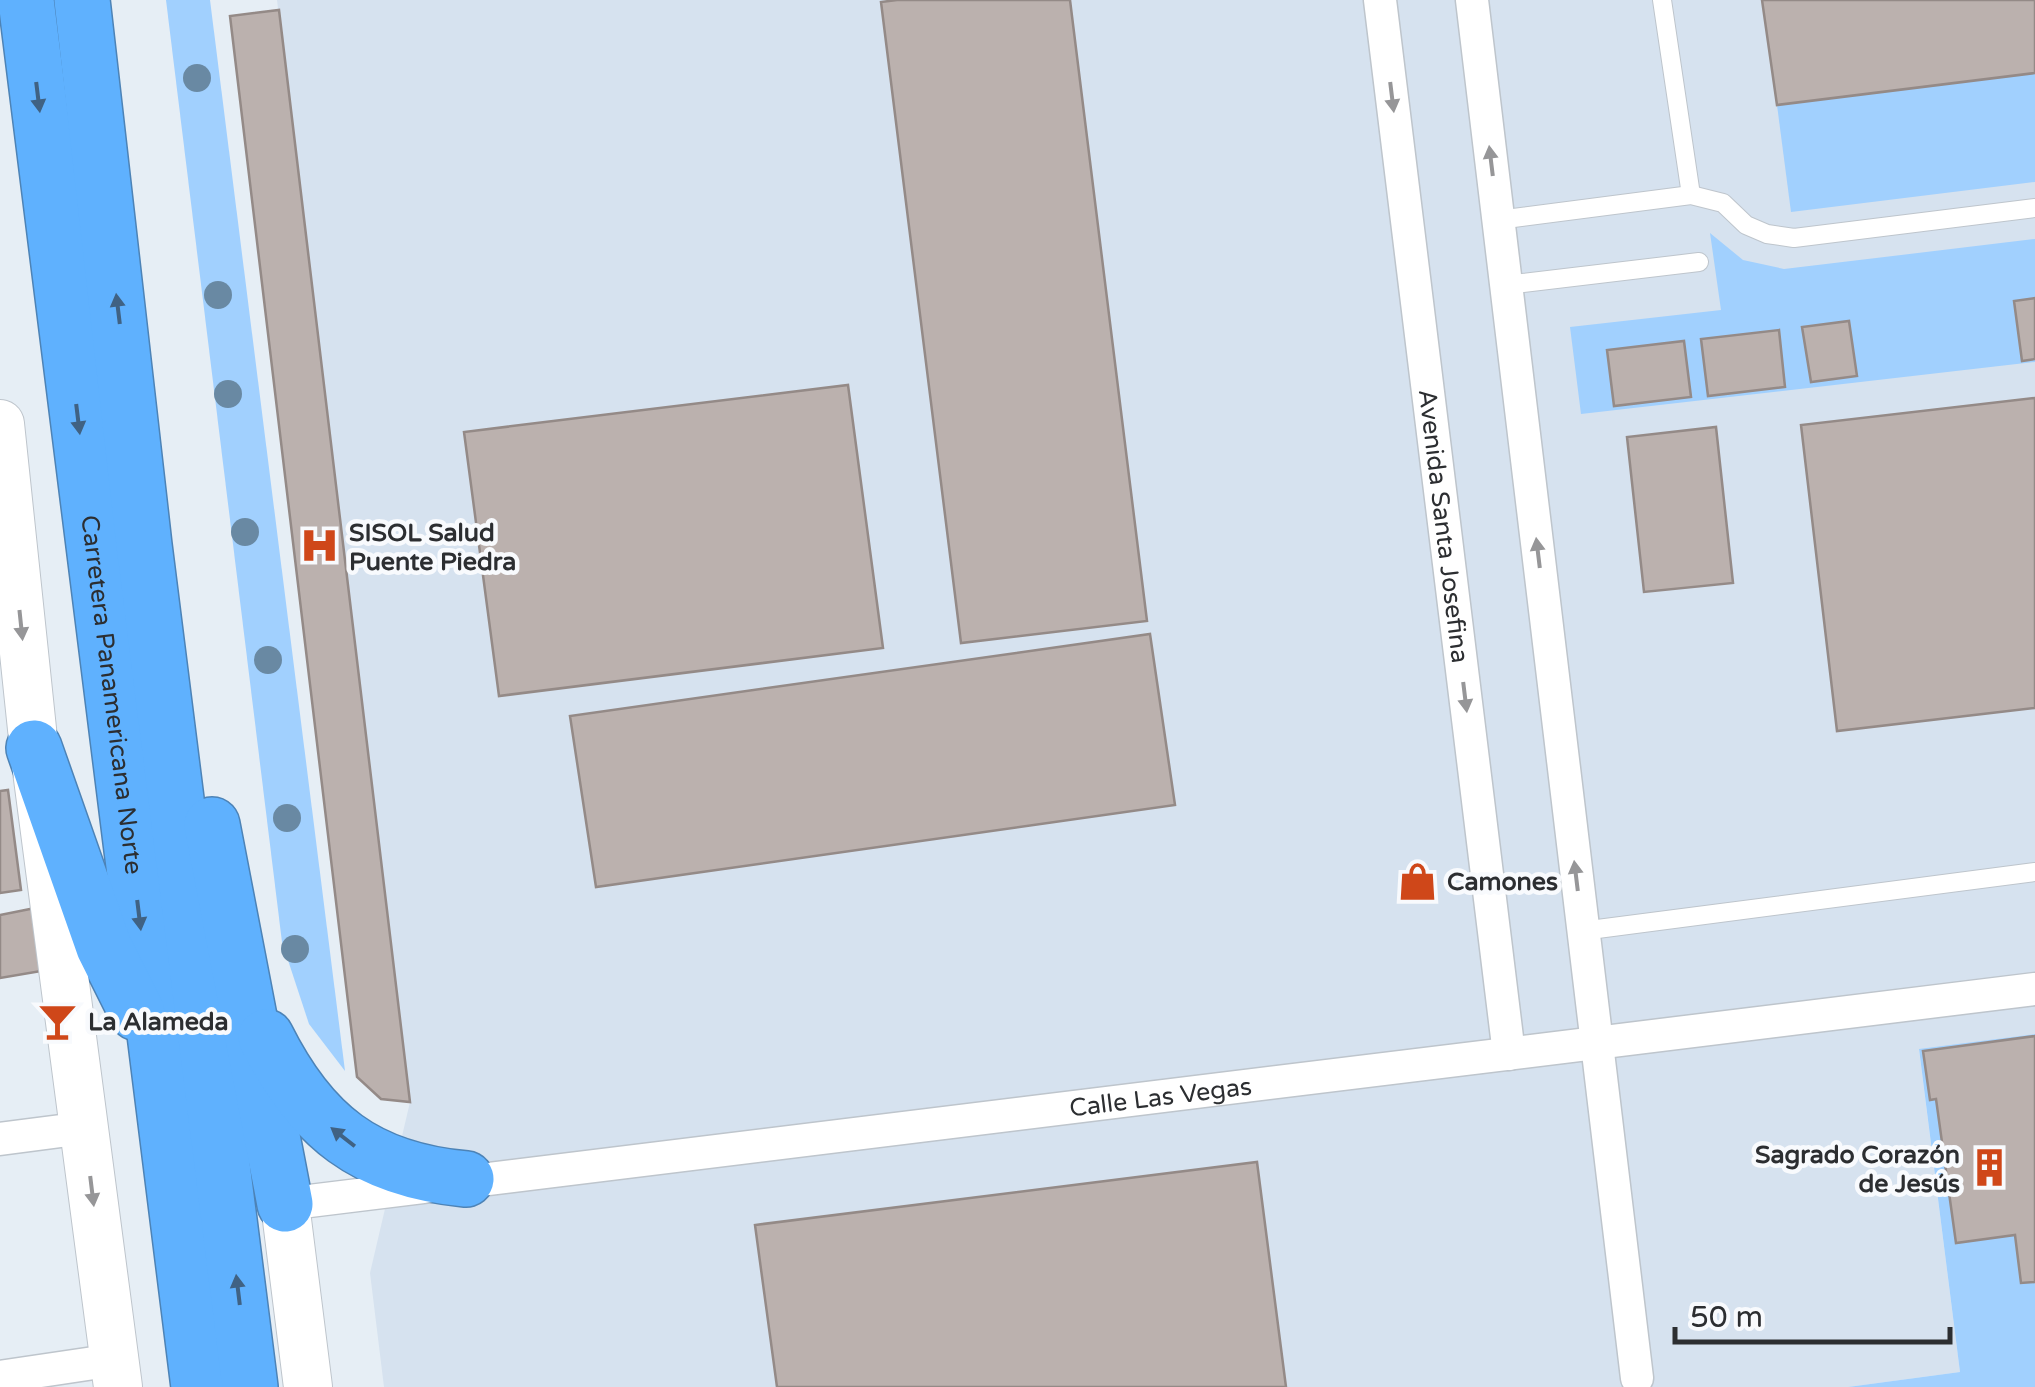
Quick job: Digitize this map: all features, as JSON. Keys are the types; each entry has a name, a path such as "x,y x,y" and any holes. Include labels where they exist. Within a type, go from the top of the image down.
{"highway":[{"name":"Carretera Panamericana Norte","path":"26,0 199,1387"},
{"name":"Carretera Panamericana Norte","path":"82,0 144,545 250,1387"},
{"path":"144,545 194,741 246,988 285,1204"},
{"path":"17,750 104,947 156,1052"},
{"path":"246,988 274,1054 327,1125 352,1145 398,1169 466,1179"}],"main road":[{"path":"0,424 17,750 84,1128 116,1374"},
{"path":"285,1204 308,1387"}],"street":[{"name":"Avenida Santa Josefina","path":"1380,0 1508,1054"},
{"path":"1472,0 1637,1378"},
{"name":"Calle Las Vegas","path":"285,1204 2035,988"},
{"path":"0,1139 84,1128"},
{"path":"0,1377 116,1374"}],"lane":[{"path":"1662,0 1691,195"},
{"path":"1498,220 1691,195 1723,203 1746,225 1767,234 1794,238 2035,208"},
{"path":"1506,285 1698,262"},
{"path":"1582,931 2035,872"}],"shaded area":[{"path":"166,0 210,0 345,1071 309,1024 282,942"},
{"path":"277,0 2035,0 2035,1034 1919,1050 1960,1372 1848,1387 384,1387 370,1273 410,1102"},
{"path":"2035,73 2035,182 1791,212 1777,105"},
{"path":"1710,233 1743,260 1784,269 2035,239 2035,362 1581,414 1570,327 1721,310"},
{"path":"2035,1034 2035,1387 1848,1387 1960,1372 1919,1049"}],"building":[{"path":"1070,0 1147,621 961,643 881,2"},
{"path":"1762,0 2035,0 2035,73 1777,105"},
{"name":"SISOL Salud Puente Piedra","path":"279,10 410,1102 381,1099 357,1077 230,16"},
{"path":"2035,298 2035,359 2022,361 2014,301"},
{"path":"1849,321 1857,376 1811,382 1802,327"},
{"path":"1779,330 1785,387 1708,396 1701,339"},
{"path":"1684,341 1691,397 1614,406 1607,350"},
{"path":"848,385 883,648 499,696 464,432"},
{"path":"2035,398 2035,708 1837,731 1801,425"},
{"path":"1716,427 1733,583 1644,592 1627,437"},
{"path":"1150,634 1175,805 596,887 570,716"},
{"path":"8,790 21,890 0,893 0,791"},
{"path":"35,908 47,970 0,978 0,915"},
{"name":"Sagrado Corazón de Jesús","path":"2035,1036 2035,1282 2021,1283 2015,1235 1956,1243 1936,1099 1930,1100 1923,1051"},
{"path":"1257,1162 1286,1387 777,1387 755,1225"}],"place":[{"name":"SISOL Salud Puente Piedra","path":"319,546"},
{"name":"Camones","path":"1417,881"},
{"name":"La Alameda","path":"58,1021"},
{"name":"Sagrado Corazón de Jesús","path":"1990,1168"}]}
